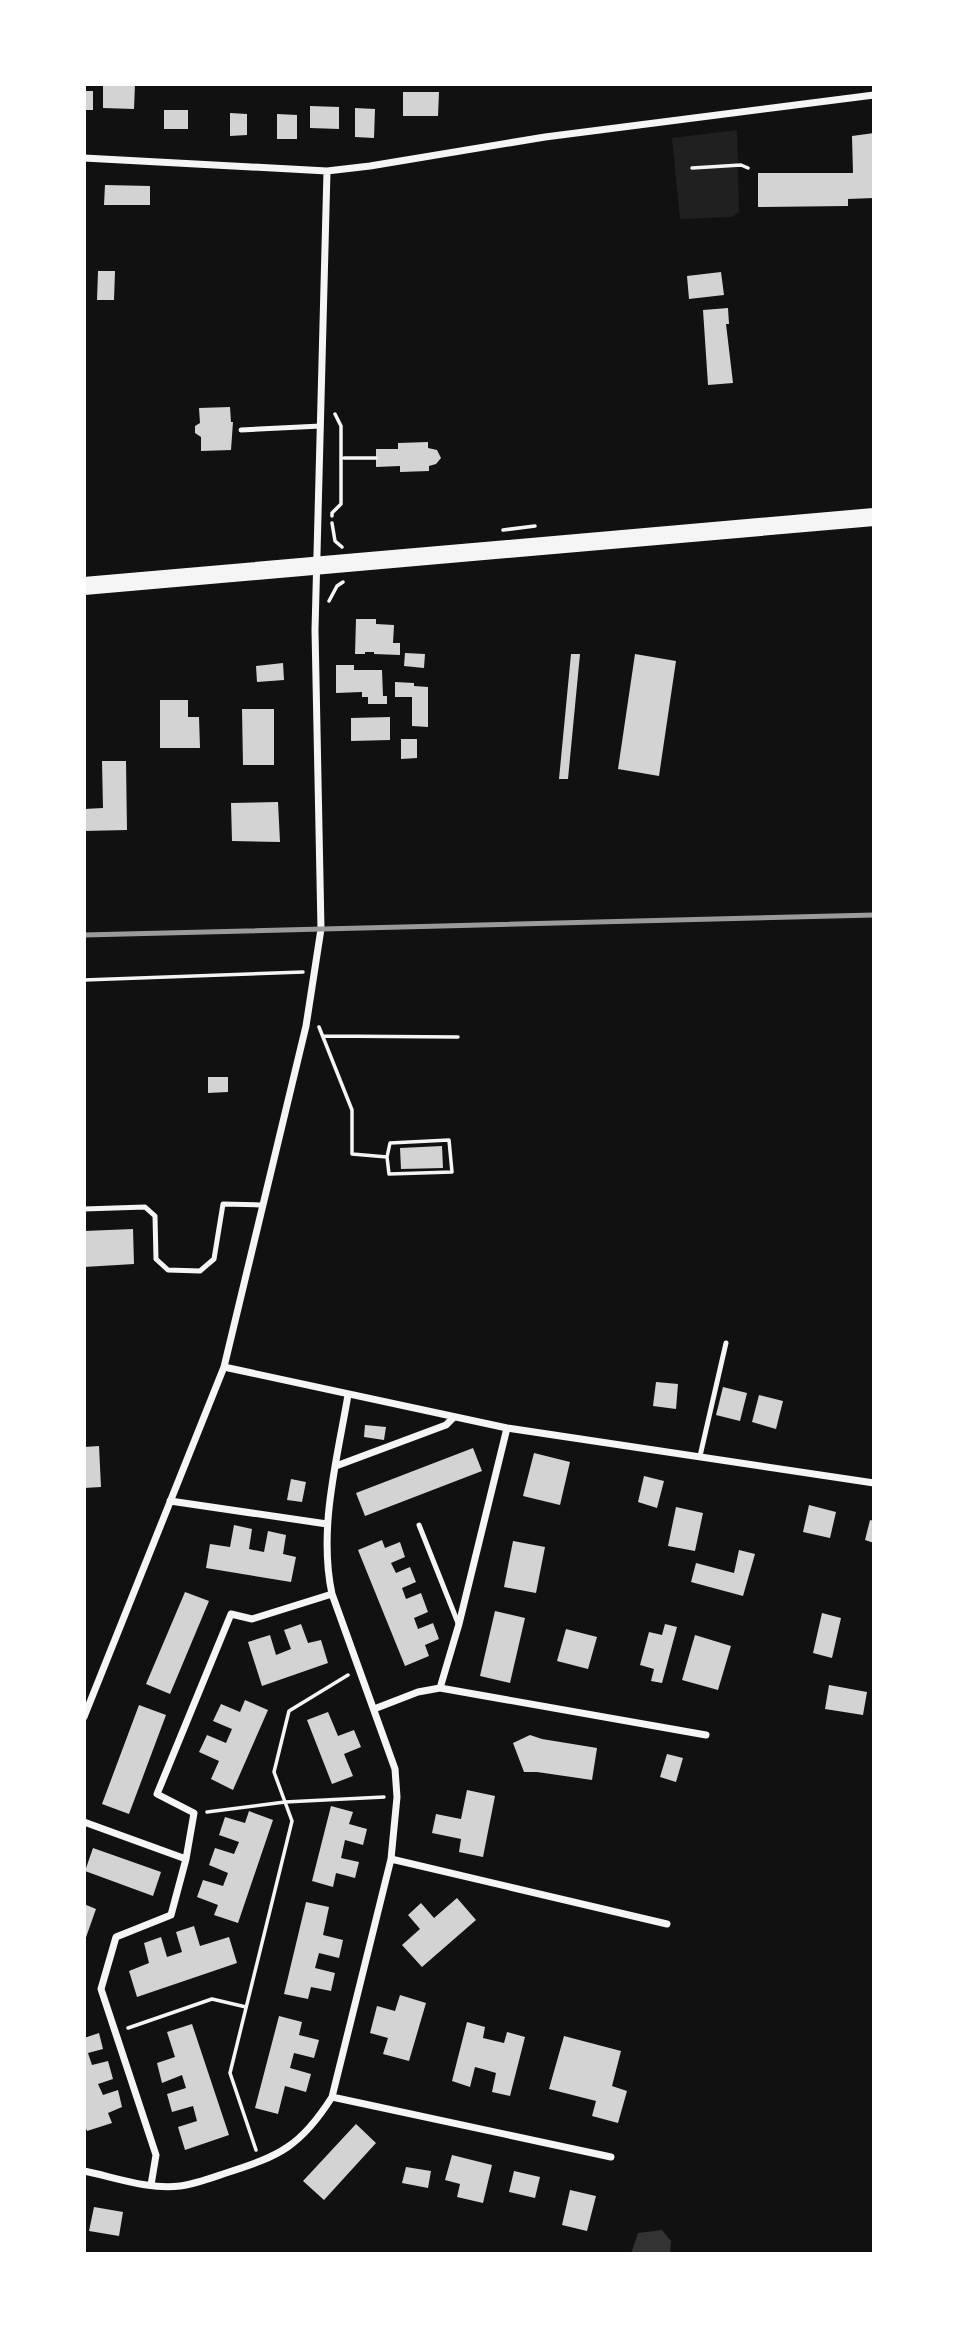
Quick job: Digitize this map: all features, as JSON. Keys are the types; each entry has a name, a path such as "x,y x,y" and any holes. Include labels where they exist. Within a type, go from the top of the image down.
{"main road":[{"path":"84,586 874,517"}],"street":[{"path":"84,158 327,171 545,137 874,94"},
{"path":"84,1717 224,1367 306,1026 316,972 321,929 315,630 327,171"},
{"path":"224,1367 508,1428 874,1483"},
{"path":"84,2171 151,2185 179,2186 261,2162 281,2153 300,2139 332,2097 391,1859 397,1797 395,1769 332,1594 326,1568 327,1524 348,1395"},
{"path":"336,1466 446,1425 454,1417"},
{"path":"440,1688 459,1624 508,1428"},
{"path":"170,1501 327,1524"},
{"path":"151,2185 156,2155 101,1989 116,1937 171,1915 186,1859 194,1814 157,1794 231,1615 252,1619 332,1594"},
{"path":"374,1709 418,1692 440,1688 706,1735"},
{"path":"84,1822 186,1859"},
{"path":"391,1859 667,1924"},
{"path":"332,2097 611,2157"}],"lane":[{"path":"241,430 321,426"},
{"path":"84,1209 145,1207 155,1216 156,1259 168,1270 200,1271 214,1259 223,1204 261,1205"},
{"path":"700,1456 726,1343"},
{"path":"419,1525 459,1624"}],"path":[{"path":"692,168 741,165 748,168"},
{"path":"334,404 335,417 341,426 341,504 332,513 332,531 335,541 343,548 351,550"},
{"path":"344,458 376,458"},
{"path":"84,980 316,972"},
{"path":"319,1025 352,1110 352,1154 387,1157"},
{"path":"323,1036 457,1037"},
{"path":"449,1140 452,1172 389,1174 387,1157 390,1143 449,1140"},
{"path":"261,2162 230,2073 292,1821 274,1772 289,1712 338,1679 359,1670"},
{"path":"194,1814 285,1802 397,1797"},
{"path":"116,2032 212,1999 246,2007"}],"shaded area":[{"path":"737,130 739,212 732,217 680,219 672,138"},
{"path":"662,2230 671,2241 670,2254 631,2254 638,2233"}],"building":[{"path":"103,84 135,84 134,109 103,108"},
{"path":"84,91 93,91 93,110 84,110"},
{"path":"403,92 439,92 438,116 403,116"},
{"path":"310,106 339,107 339,129 310,128"},
{"path":"355,108 375,109 374,138 355,137"},
{"path":"164,110 188,110 188,129 164,129"},
{"path":"230,113 247,114 247,135 230,136"},
{"path":"277,114 297,115 297,139 277,139"},
{"path":"874,133 874,198 848,199 848,206 758,207 758,173 853,173 852,136"},
{"path":"105,185 150,186 150,205 104,205"},
{"path":"98,271 115,271 114,300 97,300"},
{"path":"721,272 724,295 689,299 687,276"},
{"path":"728,308 729,324 726,324 733,383 708,385 703,310"},
{"path":"230,407 233,422 231,450 201,451 201,437 195,433 195,426 200,423 199,408"},
{"path":"428,442 428,448 437,450 441,458 436,464 429,466 429,471 400,472 400,466 376,467 376,449 398,449 398,443"},
{"path":"356,619 376,619 376,624 394,625 393,643 400,643 400,655 374,652 355,654"},
{"path":"405,653 425,654 424,668 404,666"},
{"path":"571,654 580,654 568,779 559,779"},
{"path":"635,654 676,661 659,776 618,769"},
{"path":"283,663 284,680 257,682 256,666"},
{"path":"336,665 354,665 354,670 382,670 383,696 387,696 387,704 368,704 368,697 362,697 362,692 336,693"},
{"path":"395,682 428,687 428,727 412,726 412,697 395,697"},
{"path":"160,700 188,700 188,717 199,717 200,748 160,748"},
{"path":"242,709 274,709 274,765 243,765"},
{"path":"390,717 390,740 351,741 351,718"},
{"path":"401,739 417,739 417,758 401,759"},
{"path":"102,761 126,761 127,830 84,831 84,809 103,808"},
{"path":"278,802 280,842 232,841 231,803"},
{"path":"208,1077 228,1077 228,1092 208,1093"},
{"path":"442,1146 443,1168 401,1169 400,1148"},
{"path":"133,1229 134,1264 84,1267 84,1231"},
{"path":"656,1382 678,1384 676,1409 653,1406"},
{"path":"723,1387 747,1393 740,1421 716,1415"},
{"path":"759,1395 783,1401 776,1429 752,1422"},
{"path":"365,1425 386,1427 384,1440 364,1437"},
{"path":"99,1446 101,1487 84,1488 84,1447"},
{"path":"473,1448 482,1471 365,1516 356,1493"},
{"path":"534,1453 570,1462 560,1505 523,1496"},
{"path":"644,1476 664,1481 657,1508 638,1502"},
{"path":"291,1479 306,1482 302,1502 287,1500"},
{"path":"809,1505 836,1512 830,1538 803,1532"},
{"path":"676,1507 703,1513 695,1551 668,1546"},
{"path":"870,1520 874,1521 874,1543 865,1540"},
{"path":"234,1525 252,1529 249,1549 264,1552 268,1531 286,1535 283,1554 296,1557 291,1582 206,1568 210,1544 230,1547"},
{"path":"382,1540 385,1548 400,1542 405,1557 391,1563 396,1573 410,1567 416,1582 402,1588 406,1599 421,1593 428,1612 414,1618 418,1629 433,1623 439,1639 425,1645 429,1656 405,1666 358,1550"},
{"path":"513,1541 545,1547 536,1593 504,1587"},
{"path":"739,1550 755,1554 743,1596 691,1582 696,1563 734,1573"},
{"path":"185,1592 209,1601 170,1694 146,1684"},
{"path":"495,1611 525,1618 510,1683 480,1676"},
{"path":"822,1613 841,1618 832,1658 813,1653"},
{"path":"301,1624 308,1643 321,1640 328,1663 262,1686 248,1642 270,1635 276,1655 291,1649 284,1630"},
{"path":"665,1624 677,1627 662,1683 651,1681 654,1669 640,1665 649,1632 662,1635"},
{"path":"566,1629 597,1637 588,1669 557,1661"},
{"path":"695,1635 731,1646 718,1690 682,1680"},
{"path":"829,1685 867,1692 863,1715 825,1709"},
{"path":"245,1700 268,1710 233,1790 211,1779 219,1761 199,1752 207,1735 226,1743 232,1729 213,1721 221,1704 240,1712"},
{"path":"139,1705 166,1715 129,1814 102,1804"},
{"path":"328,1712 338,1736 354,1730 361,1747 344,1754 353,1776 332,1784 307,1720"},
{"path":"530,1735 597,1748 592,1780 524,1772 513,1743"},
{"path":"667,1754 683,1758 676,1782 660,1777"},
{"path":"467,1790 495,1796 483,1857 459,1852 461,1839 432,1833 436,1814 461,1819"},
{"path":"331,1806 353,1812 349,1824 367,1829 363,1845 345,1840 341,1858 359,1862 355,1878 336,1873 333,1887 312,1881"},
{"path":"249,1811 273,1820 238,1923 214,1915 218,1905 197,1897 203,1880 223,1886 228,1873 209,1865 215,1848 234,1854 239,1842 219,1835 225,1817 245,1823"},
{"path":"93,1848 161,1872 153,1896 85,1871"},
{"path":"457,1898 476,1920 422,1967 402,1945 420,1929 408,1915 421,1903 434,1918"},
{"path":"306,1902 329,1907 323,1935 343,1940 339,1958 319,1953 315,1968 335,1973 331,1991 311,1987 308,1999 284,1994"},
{"path":"84,1904 96,1909 84,1943"},
{"path":"194,1926 200,1946 229,1937 237,1963 137,1997 129,1971 149,1963 144,1943 161,1937 167,1957 182,1952 176,1932"},
{"path":"400,1995 426,2003 409,2061 383,2054 388,2038 370,2033 377,2006 395,2011"},
{"path":"279,2016 302,2022 299,2035 319,2040 314,2058 294,2053 290,2068 311,2074 306,2092 285,2086 278,2114 255,2108"},
{"path":"467,2022 485,2027 483,2038 504,2043 507,2032 525,2037 510,2096 492,2092 496,2073 475,2067 470,2087 452,2081"},
{"path":"192,2024 229,2135 185,2150 178,2127 197,2121 193,2106 172,2112 167,2094 186,2088 182,2075 162,2083 157,2063 175,2057 167,2032"},
{"path":"99,2033 103,2049 88,2053 92,2065 108,2061 113,2079 98,2084 103,2095 118,2090 122,2107 108,2113 112,2123 87,2131 84,2123 84,2038"},
{"path":"564,2036 621,2051 612,2086 627,2091 618,2123 592,2116 596,2101 549,2089"},
{"path":"356,2124 376,2143 324,2200 303,2181"},
{"path":"452,2155 492,2165 483,2203 457,2197 460,2184 445,2180"},
{"path":"406,2167 431,2171 428,2188 402,2183"},
{"path":"514,2171 540,2177 535,2198 509,2192"},
{"path":"570,2190 596,2196 587,2231 562,2225"},
{"path":"94,2207 123,2212 119,2236 89,2231"}],"railway":[{"path":"84,935 874,915"}]}
